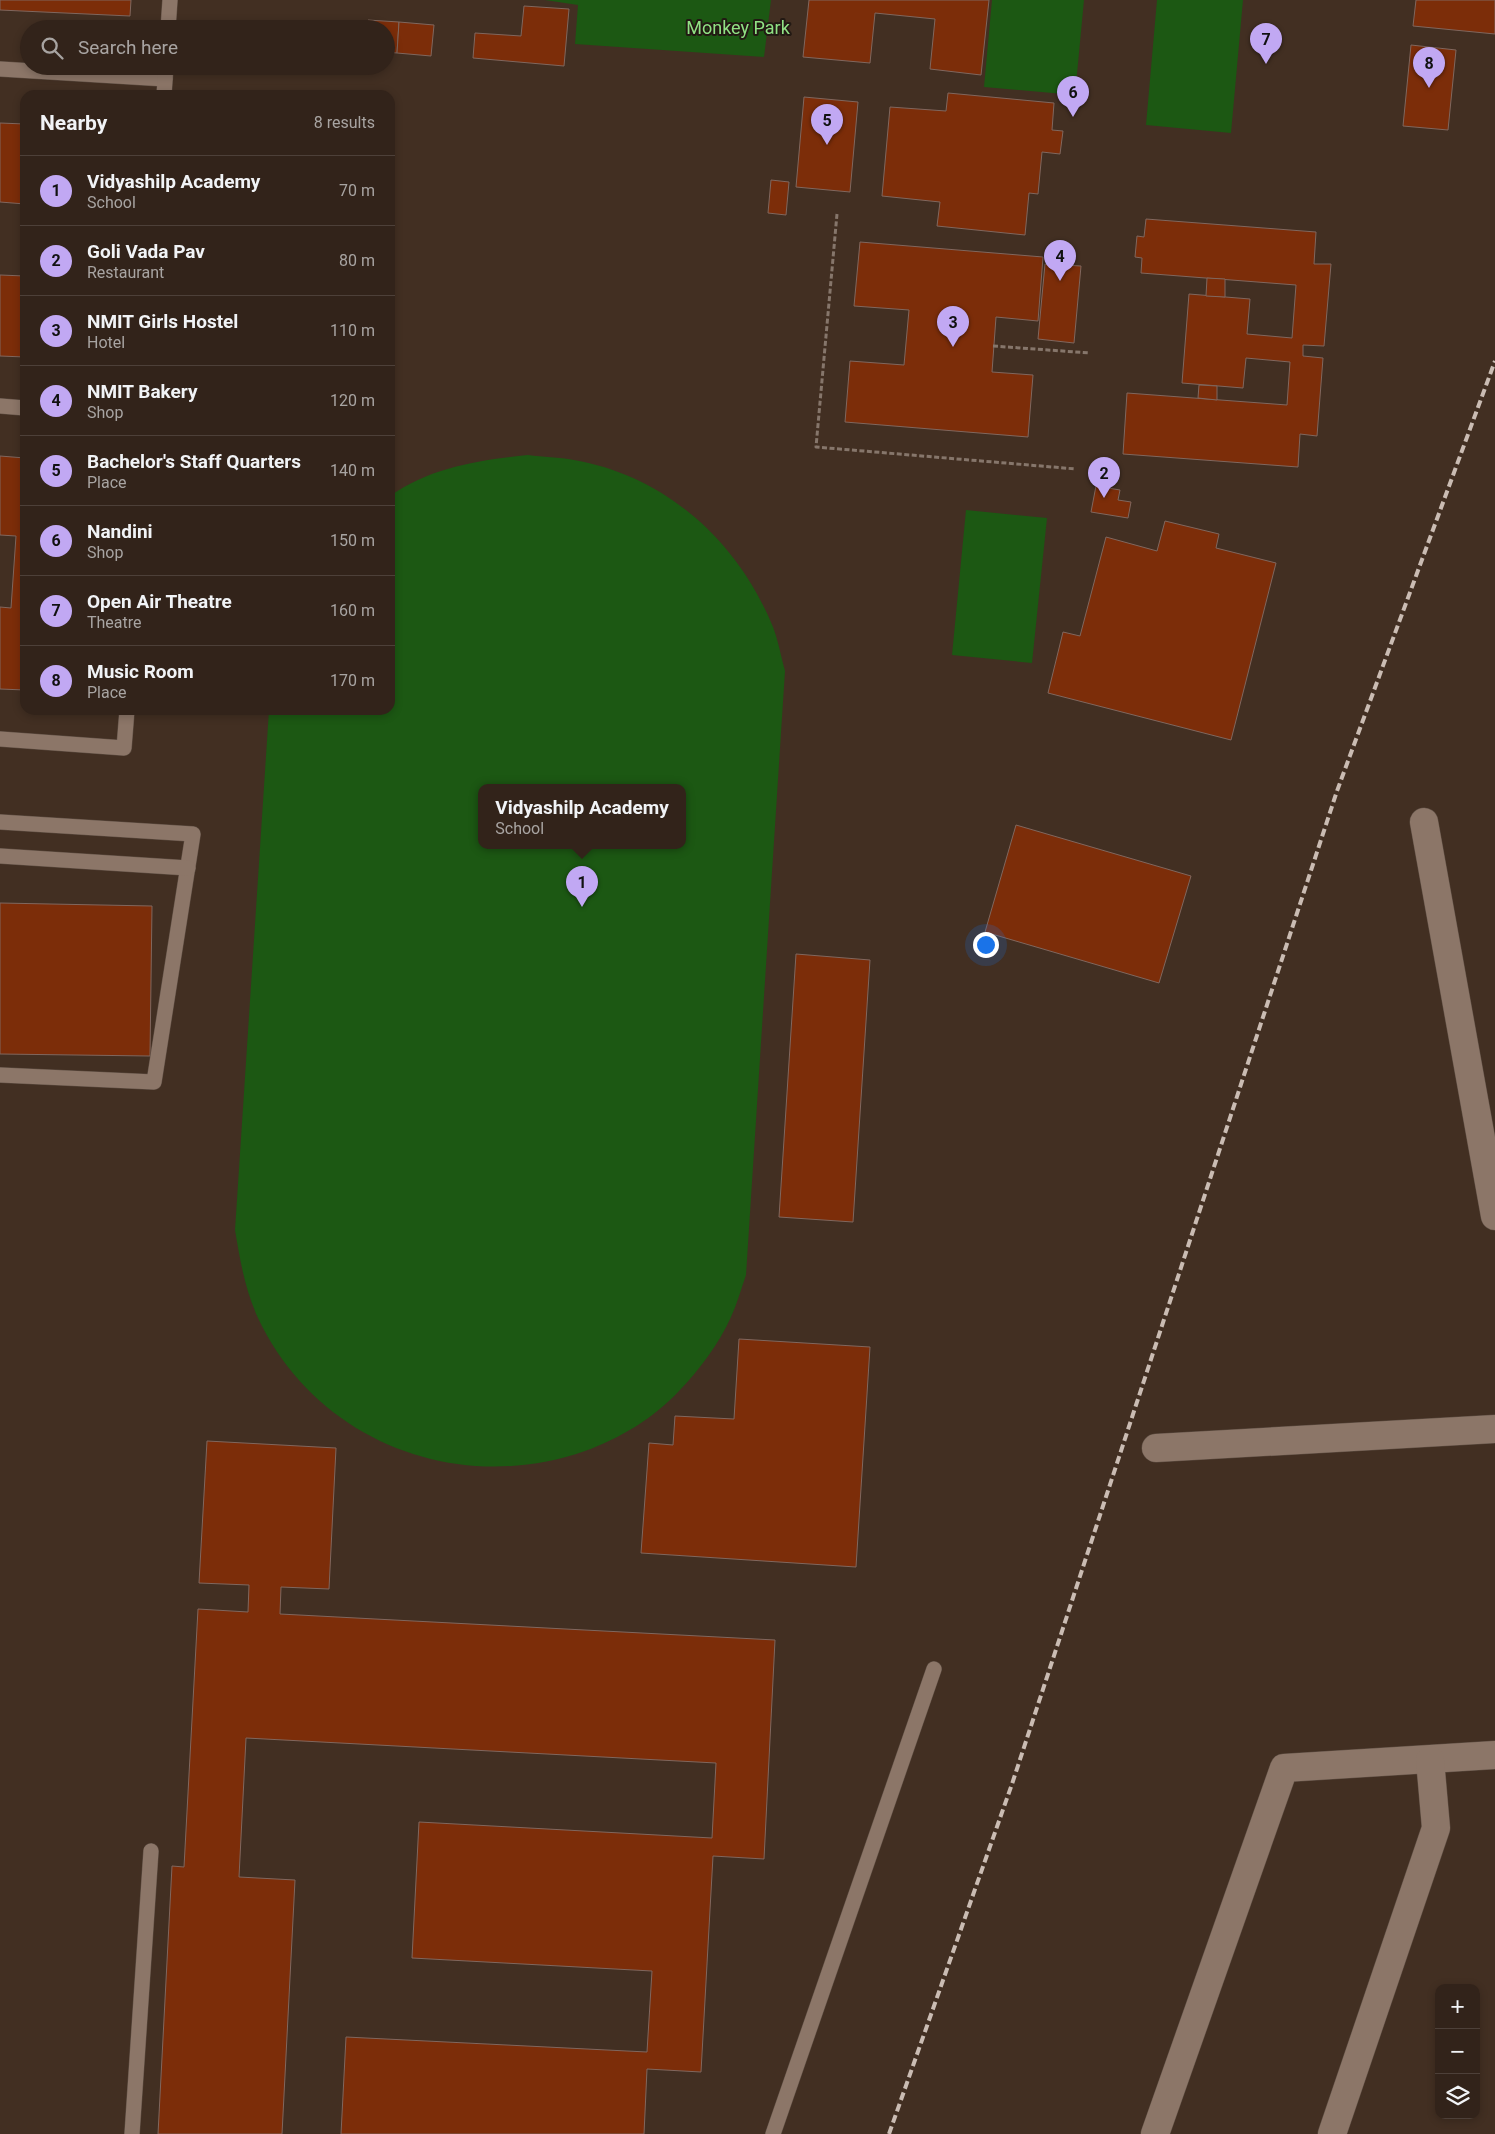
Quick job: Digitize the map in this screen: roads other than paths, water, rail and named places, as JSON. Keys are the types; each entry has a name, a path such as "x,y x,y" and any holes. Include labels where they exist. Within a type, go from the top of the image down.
{"street":[{"path":"1424,822 1495,1216"},
{"path":"1156,1448 1495,1429"},
{"path":"1155,2134 1284,1768 1495,1755"},
{"path":"1332,2134 1436,1828 1430,1760"}],"lane":[{"path":"169,20 170,0"},
{"path":"0,69 20,69"},
{"path":"164,90 165,75"},
{"path":"0,406 20,408"},
{"path":"0,739 124,748 127,715"},
{"path":"0,822 193,834 154,1082 0,1075"},
{"path":"0,856 188,868"},
{"path":"773,2134 934,1669"},
{"path":"132,2134 151,1851"}],"railway":[{"path":"889,2134 1012,1784 1337,791 1495,361"}],"place":[{"name":"Open Air Theatre","path":"1266,64"},
{"name":"Music Room","path":"1429,88"},
{"name":"Nandini","path":"1073,117"},
{"name":"Bachelor's Staff Quarters","path":"827,145"},
{"name":"NMIT Bakery","path":"1060,281"},
{"name":"NMIT Girls Hostel","path":"953,347"},
{"name":"Goli Vada Pav","path":"1104,498"},
{"name":"Vidyashilp Academy","path":"582,907"}],"park label":[{"name":"Monkey Park","path":"738,28"}]}
